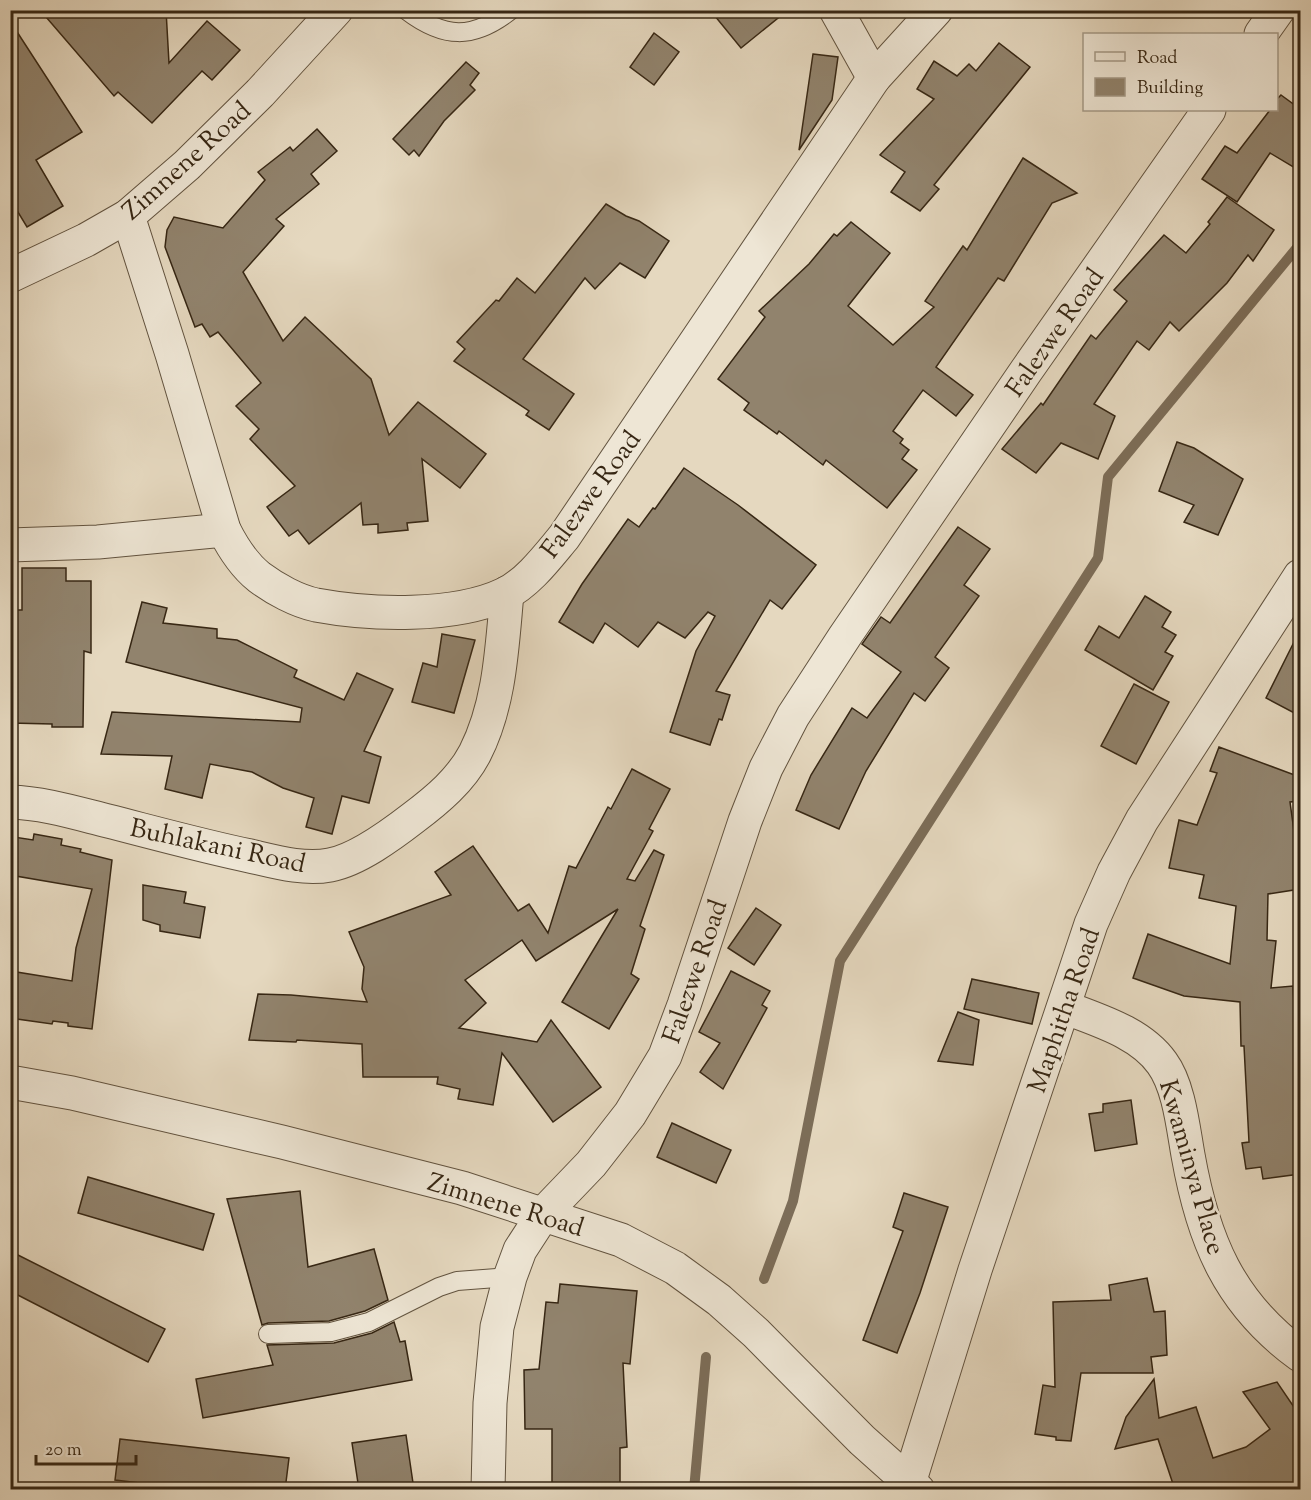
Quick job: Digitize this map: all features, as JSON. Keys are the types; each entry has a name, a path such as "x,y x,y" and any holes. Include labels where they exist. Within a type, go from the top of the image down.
{"street":[{"name":"Zimnene Road","path":"10,276 86,240 128,216 187,165 244,109 336,10"},
{"path":"836,10 874,78"},
{"name":"Falezwe Road","path":"128,216 224,530 237,554 259,577 285,593 314,604 366,611 424,612 472,605 507,593 534,571 564,537 874,78 936,10"},
{"path":"1262,33 1278,10"},
{"name":"Falezwe Road","path":"488,1490 490,1403 497,1327 510,1277 520,1250 544,1213 591,1164 630,1114 665,1056 745,821 766,768 793,716 1026,371 1208,111"},
{"path":"10,544 98,542 224,530"},
{"name":"Maphitha Road","path":"913,1486 975,1270 1091,924 1114,872 1142,820 1300,576"},
{"name":"Buhlakani Road","path":"10,802 46,806 288,865 314,867 333,865 348,859 397,831 439,799 459,777 474,754 487,723 499,674 507,593"},
{"name":"Kwaminya Place","path":"1064,1007 1119,1029 1143,1044 1162,1063 1175,1091 1202,1214 1222,1268 1242,1298 1276,1338 1300,1355"},
{"name":"Zimnene Road","path":"10,1082 72,1093 282,1142 462,1188 621,1240 675,1268 719,1300 756,1333 862,1440 913,1486"}],"lane":[{"path":"406,10 424,23 456,33 472,33 486,28 511,10"},
{"path":"268,1334 341,1330 369,1322 439,1287 457,1281 510,1277"}],"building":[{"path":"40,10 166,10 169,63 207,21 240,50 212,80 202,71 152,123 118,92 114,96"},
{"path":"710,10 788,10 741,48"},
{"path":"10,21 82,132 36,160 63,206 27,227 10,199"},
{"path":"654,33 679,52 654,85 630,67"},
{"path":"999,43 1030,67 934,185 939,189 920,211 891,192 905,172 880,155 934,99 917,89 934,61 957,76 969,64 976,71"},
{"path":"813,54 838,57 832,100 799,150"},
{"path":"466,62 479,73 470,85 475,90 444,121 419,156 414,150 409,155 393,139"},
{"path":"1281,95 1300,109 1300,171 1270,153 1237,202 1202,179 1225,146 1237,153 1269,111 1278,111 1278,98"},
{"path":"317,129 337,151 311,174 319,184 276,219 284,226 243,272 283,341 305,317 371,379 389,435 418,402 486,454 460,488 422,459 428,521 407,523 408,530 378,533 378,524 363,525 361,503 309,544 298,530 289,536 267,507 295,486 250,439 259,429 236,406 261,383 218,332 210,337 202,324 195,327 165,247 167,230 174,217 223,228 265,180 258,172 290,147 293,151"},
{"path":"1023,158 1077,193 1052,203 1004,281 998,278 936,367 973,395 956,416 923,390 893,431 903,439 900,443 909,450 902,459 917,470 887,508 826,460 823,465 779,431 777,434 744,410 749,403 718,379 765,317 759,311 809,264 834,234 837,236 851,222 890,253 848,306 893,345 934,307 925,301 963,246 967,250"},
{"path":"1227,197 1274,230 1253,261 1248,255 1227,283 1179,331 1170,322 1149,350 1137,341 1094,404 1115,416 1098,459 1061,443 1036,473 1002,449 1041,403 1043,405 1091,335 1096,339 1127,301 1114,290 1164,235 1186,253 1210,224 1208,222"},
{"path":"606,204 639,221 669,241 645,278 620,263 595,289 585,278 523,359 574,394 549,430 526,415 529,411 454,361 465,349 457,342 496,300 499,301 517,278 535,293"},
{"path":"1177,442 1194,448 1243,479 1218,535 1184,522 1194,505 1159,491"},
{"path":"684,468 738,505 816,565 782,609 770,600 716,691 730,695 722,720 719,719 710,745 670,732 696,651 715,616 708,612 685,638 658,622 638,647 605,623 593,643 559,622 582,584 628,519 639,527 653,508 655,509"},
{"path":"958,527 990,549 964,585 979,596 935,657 949,668 925,701 914,693 866,771 839,829 796,810 811,775 852,708 867,718 901,672 862,644 881,617 890,623"},
{"path":"22,568 66,568 66,581 91,581 91,653 84,651 83,727 10,723 10,610 22,610"},
{"path":"1145,596 1171,612 1162,627 1176,635 1165,652 1173,656 1153,690 1085,650 1099,626 1119,638"},
{"path":"142,602 167,608 163,623 217,629 217,638 237,640 297,670 294,677 344,700 357,673 393,689 364,751 381,757 369,803 342,796 332,834 306,827 314,798 283,788 252,772 210,764 202,798 165,789 172,756 101,754 112,712 300,722 302,708 126,662"},
{"path":"1300,630 1300,716 1266,698"},
{"path":"442,634 475,640 454,713 412,702 423,663 437,667"},
{"path":"1134,684 1169,702 1136,764 1101,746"},
{"path":"1219,747 1300,777 1300,801 1290,802 1300,889 1268,894 1267,940 1276,941 1271,988 1293,986 1295,1024 1298,1023 1300,1174 1263,1179 1261,1167 1246,1169 1242,1143 1249,1142 1244,1046 1241,1046 1240,1002 1184,996 1133,978 1148,934 1230,964 1236,906 1199,898 1204,875 1169,868 1179,820 1197,825 1217,773 1210,771"},
{"path":"632,769 670,789 649,829 653,831 627,879 635,881 654,850 664,855 640,926 645,929 631,974 639,979 609,1029 562,1002 618,909 536,961 522,940 465,980 486,1003 459,1028 537,1042 551,1020 601,1087 553,1122 502,1053 493,1105 458,1099 460,1089 437,1084 438,1077 363,1077 362,1044 249,1040 258,994 367,1002 362,989 364,967 349,932 451,895 435,872 473,846 518,911 529,904 548,933 569,866 576,868 608,807 611,809"},
{"path":"34,834 62,839 61,845 81,849 80,852 112,860 92,1029 68,1026 68,1023 53,1021 52,1024 10,1018 10,971 72,981 76,948 92,889 10,875 10,857 14,837 33,840"},
{"path":"143,885 186,892 184,903 205,907 200,938 160,931 160,925 143,920"},
{"path":"756,908 781,925 754,965 728,948"},
{"path":"731,971 770,991 762,1005 767,1008 723,1089 700,1072 720,1043 699,1032"},
{"path":"972,979 1039,993 1032,1024 964,1009"},
{"path":"958,1012 979,1020 973,1065 938,1061"},
{"path":"1131,1100 1137,1144 1095,1151 1089,1114 1103,1112 1103,1104"},
{"path":"672,1123 731,1150 716,1183 657,1157"},
{"path":"88,1177 214,1214 203,1250 78,1213"},
{"path":"300,1191 308,1267 374,1249 388,1300 365,1311 329,1321 262,1325 227,1199"},
{"path":"904,1193 948,1207 920,1293 897,1353 863,1340 903,1231 893,1227"},
{"path":"10,1251 165,1329 148,1362 10,1291"},
{"path":"1147,1278 1154,1312 1165,1311 1167,1355 1151,1357 1153,1373 1081,1373 1071,1441 1056,1440 1056,1437 1035,1434 1043,1385 1055,1387 1053,1302 1111,1300 1109,1285"},
{"path":"560,1284 637,1291 630,1364 623,1363 627,1447 620,1448 620,1490 552,1490 552,1429 525,1429 524,1370 539,1369 546,1302 558,1303"},
{"path":"394,1322 400,1342 405,1341 412,1380 203,1418 196,1379 273,1365 267,1345 334,1343 372,1333"},
{"path":"1154,1379 1159,1418 1196,1407 1213,1458 1246,1447 1270,1429 1243,1392 1277,1382 1300,1416 1300,1490 1175,1490 1158,1439 1115,1449 1126,1417"},
{"path":"406,1435 413,1483 359,1490 352,1443"},
{"path":"120,1439 289,1458 285,1490 198,1490 115,1480"}],"waterway":[{"path":"764,1279 793,1201 840,961 1098,558 1108,477 1300,244"},
{"path":"694,1490 706,1357"}]}
